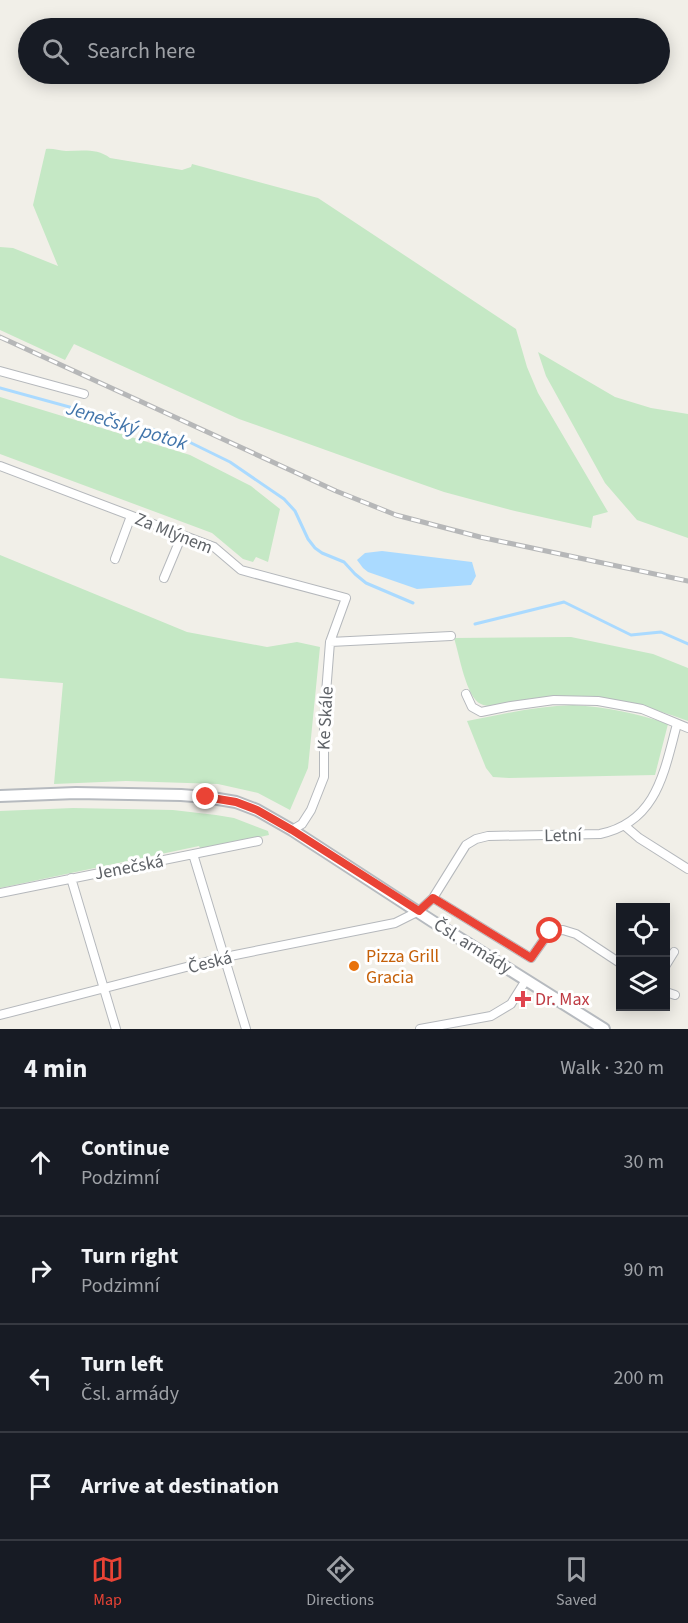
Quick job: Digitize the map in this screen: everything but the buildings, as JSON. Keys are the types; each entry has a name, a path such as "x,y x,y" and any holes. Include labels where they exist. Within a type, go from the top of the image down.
{"main road":[{"name":"Čsl. armády","path":"0,796 76,793 181,795 236,802 257,810 604,1029"}],"street":[{"path":"0,371 84,394"},
{"name":"Za Mlýnem","path":"0,466 214,547 241,570 346,598"},
{"path":"115,559 131,516"},
{"path":"164,578 182,535"},
{"name":"Ke Skále","path":"292,830 302,824 311,810 324,777 324,719 330,642 346,598"},
{"path":"330,642 451,636"},
{"path":"466,693 472,707 481,712 554,700 598,701 642,709 688,728"},
{"name":"Letní","path":"419,911 433,898 465,845 476,839 488,836 600,834 615,831 635,819 645,810 656,793 677,724"},
{"path":"625,826 639,838 688,869"},
{"name":"Jenečská","path":"0,893 258,841"},
{"path":"194,854 246,1029"},
{"path":"71,878 116,1029"},
{"path":"433,898 531,958 550,931 563,930 576,934 616,960"},
{"name":"Česká","path":"0,1015 225,957 395,923 419,911"},
{"path":"670,958 674,952"},
{"path":"420,1029 491,1016 511,1004 526,980"},
{"path":"670,993 675,995"}],"green space":[{"path":"46,149 94,151 110,158 182,170 191,167 192,164 318,198 516,329 527,367 538,393 608,512 593,516 591,528 444,492 239,419 74,344 65,360 0,330 0,247 13,248 58,266 33,205"},
{"path":"538,352 615,397 651,408 688,414 688,538 637,520 605,483 546,376"},
{"path":"0,397 190,455 251,486 280,509 268,562 256,557 253,562 243,559 212,533 0,454"},
{"path":"0,555 187,632 267,647 297,642 320,647 308,768 290,810 258,793 218,784 126,781 54,784 63,683 0,678"},
{"path":"571,637 653,654 688,668 688,721 642,706 595,697 553,696 486,706 476,700 471,693 454,638"},
{"path":"573,705 621,711 668,724 655,775 493,777 486,768 467,721 533,709"},
{"path":"73,808 173,810 216,815 234,818 268,831 269,835 201,850 199,846 0,888 0,811"}],"water":[{"path":"382,551 472,562 476,576 471,585 417,589 368,572 357,560 365,553"}],"waterway":[{"name":"Jenečský potok","path":"0,388 179,437 230,462 284,499 295,511 308,539 315,548 344,562 366,583 413,603"},
{"name":"Jenečský potok","path":"475,624 564,602 631,635 661,632 688,644"}],"railway":[{"path":"0,337 336,491 396,515 480,537 688,581"}],"place":[{"name":"Pizza Grill Gracia","path":"354,966"},
{"name":"Dr. Max","path":"523,999"}],"route":[{"path":"206,797 236,802 257,810 419,911 433,898 531,958 550,931"}]}
